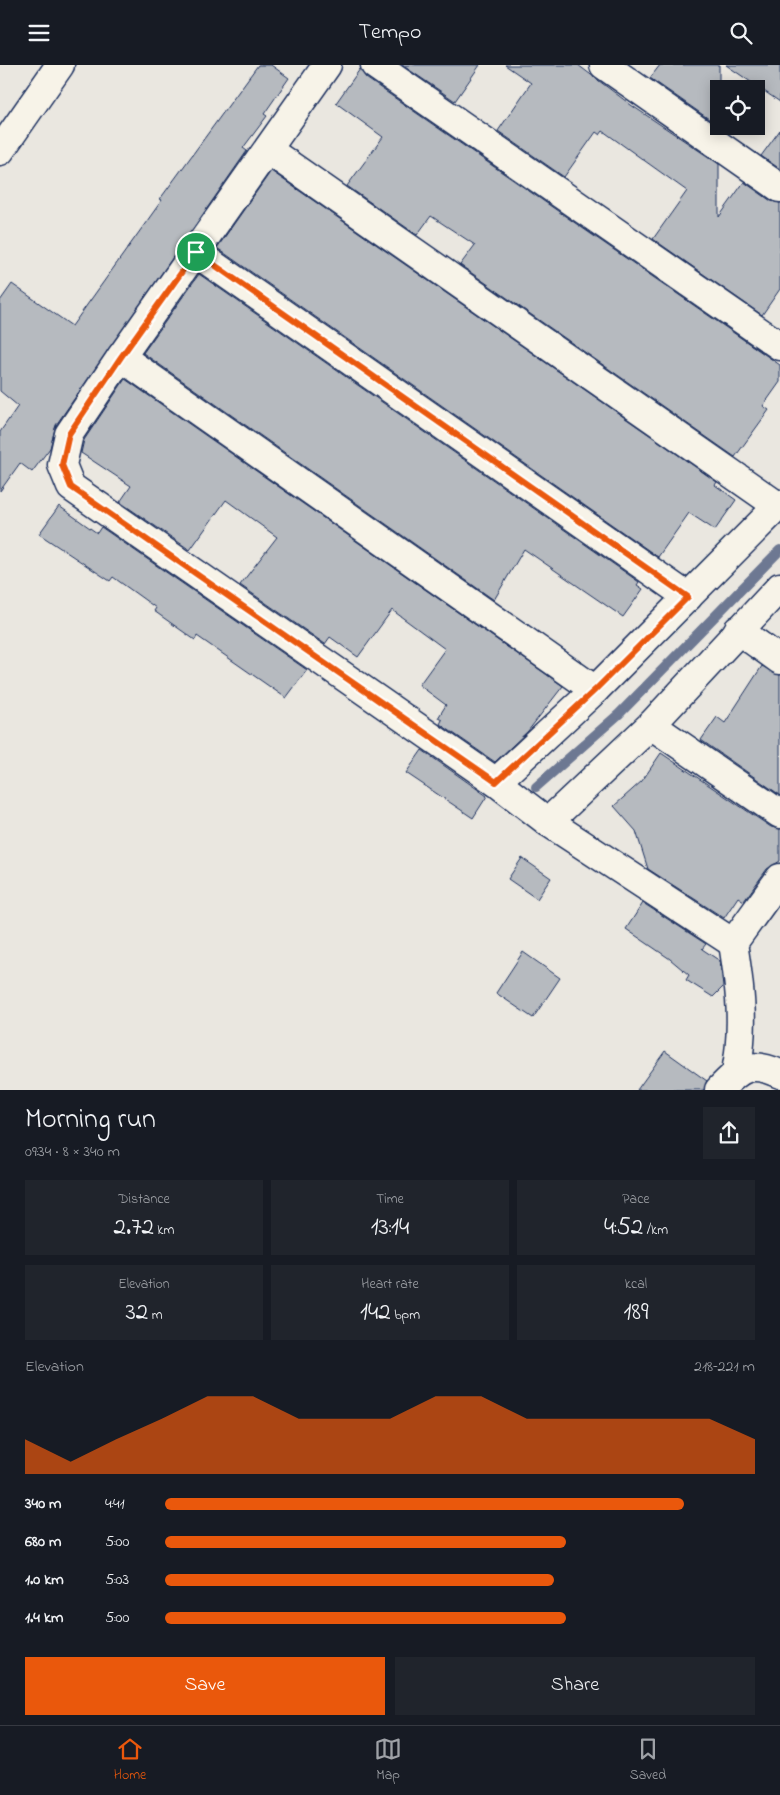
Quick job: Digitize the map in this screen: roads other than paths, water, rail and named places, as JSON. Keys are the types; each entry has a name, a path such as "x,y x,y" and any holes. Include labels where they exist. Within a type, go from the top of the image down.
{"street":[{"path":"0,151 60,65"},
{"path":"327,65 121,357 69,434 62,465 71,487 496,782 548,822 733,943"},
{"path":"375,65 780,346"},
{"path":"604,65 780,188"},
{"path":"268,149 779,505 595,690 496,782"},
{"path":"196,252 688,597"},
{"path":"121,357 595,690"},
{"path":"548,822 651,725 780,587"},
{"path":"738,630 780,660"},
{"path":"651,725 780,814"},
{"path":"728,1081 742,1044 742,1000 733,943 780,878"},
{"path":"728,1081 752,1067 770,1069 780,1074"}],"waterway":[{"path":"536,787 619,714 780,550"}]}
